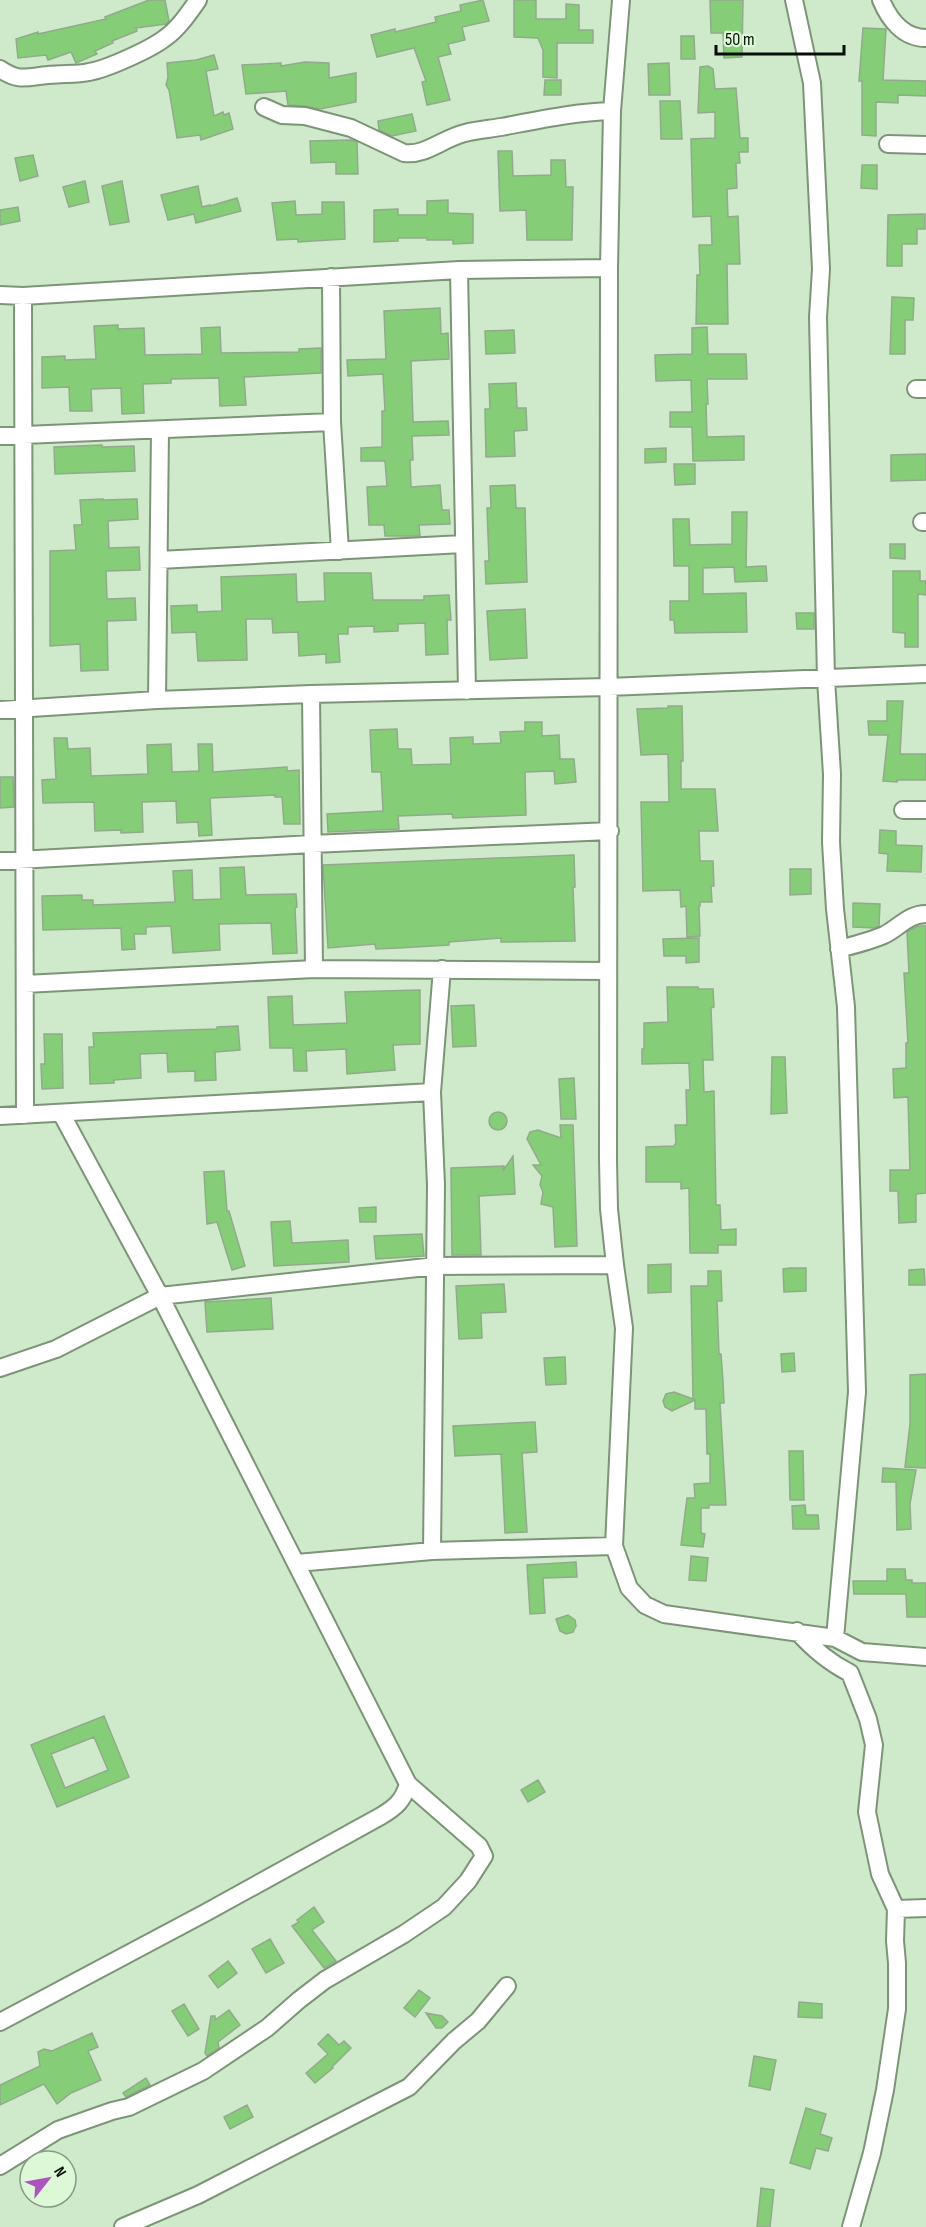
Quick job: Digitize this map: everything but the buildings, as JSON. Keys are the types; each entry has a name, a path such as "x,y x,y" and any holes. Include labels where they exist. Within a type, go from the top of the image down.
{"street":[{"path":"0,69 11,76 24,79 90,72 108,67 165,38 181,23 198,0"},
{"path":"621,0 612,111 609,268 608,1160 615,1265 624,1328 614,1546 629,1588 653,1611 835,1638 862,1652 926,1657"},
{"path":"794,0 812,83 815,134 821,269 818,317 826,679 830,715 831,842 846,1007 857,1392 835,1638"},
{"path":"881,0 887,15 897,27 909,34 926,38"},
{"path":"264,107 282,115 305,116 351,128 404,153 414,154 426,151 443,140 465,133 579,112 612,111"},
{"path":"888,144 926,145"},
{"path":"0,295 23,296 459,270 609,268"},
{"path":"459,270 467,691"},
{"path":"331,277 332,422 339,551"},
{"path":"23,296 22,435 26,709 25,1115"},
{"path":"0,436 332,422"},
{"path":"157,700 160,430"},
{"path":"159,560 463,544"},
{"path":"0,710 157,700 311,694 608,687 926,674"},
{"path":"311,694 314,969"},
{"path":"903,810 926,810"},
{"path":"0,861 610,831"},
{"path":"839,949 876,938 888,933 913,916 926,914"},
{"path":"25,984 314,969 607,971"},
{"path":"432,1551 436,1185 432,1092 442,969"},
{"path":"0,1116 432,1092"},
{"path":"0,2166 58,2130 136,2104 203,2071 267,2028 298,2000 325,1980 404,1934 444,1907 468,1881 484,1854 479,1846 408,1784 160,1296 61,1113"},
{"path":"0,1368 56,1349 160,1296 436,1266 615,1265"},
{"path":"297,1563 432,1551 614,1546"},
{"path":"796,1631 823,1657 850,1673 868,1719 874,1745 867,1812 880,1874 896,1909 897,2009 885,2090 872,2153 851,2227"},
{"path":"850,1673 862,1652"},
{"path":"0,2022 381,1816 398,1805 404,1797 408,1784"},
{"path":"896,1909 926,1908"},
{"path":"123,2227 198,2195 409,2087 454,2041 478,2021 507,1986"}]}
